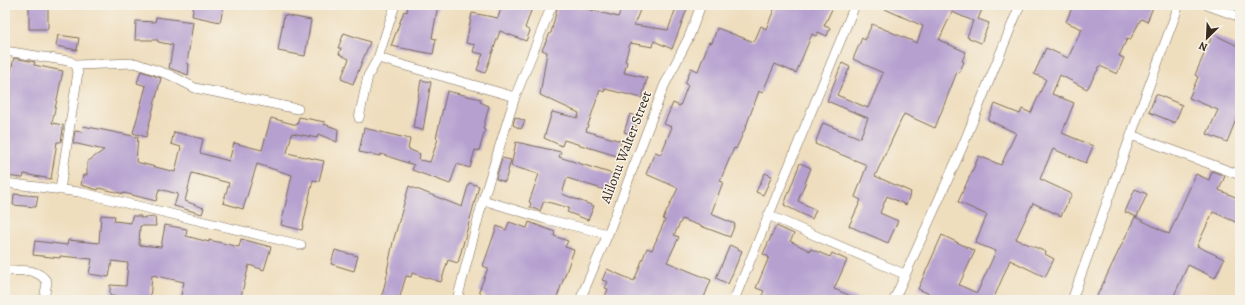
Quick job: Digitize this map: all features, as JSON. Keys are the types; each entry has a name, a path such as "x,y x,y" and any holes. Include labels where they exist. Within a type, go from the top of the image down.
{"street":[{"path":"359,118 368,76 378,58 395,5"},
{"path":"457,300 483,200 515,97 552,5"},
{"name":"Alilonu Walter Street","path":"580,300 608,234 664,86 688,37 701,5"},
{"path":"734,300 855,5"},
{"path":"894,300 904,274 961,150 1020,5"},
{"path":"1072,300 1131,135 1180,5"},
{"path":"1207,5 1240,17"},
{"path":"5,51 69,61 76,65 135,64 170,75 195,88 298,109"},
{"path":"378,58 515,97"},
{"path":"60,190 78,72 76,65"},
{"path":"1131,135 1240,175"},
{"path":"5,183 79,192 135,204 301,245"},
{"path":"483,200 545,219 608,234"},
{"path":"768,215 904,274"},
{"path":"5,270 42,274 47,282 44,300"}],"building":[{"path":"29,5 48,5 48,29 29,29"},
{"path":"194,5 224,5 220,22 192,16"},
{"path":"408,5 438,5 432,38 436,39 433,54 391,46 404,11 407,12"},
{"path":"502,5 525,5 532,8 525,28 530,31 526,41 500,31 485,73 477,70 483,54 473,52 475,45 466,43 472,13 498,18"},
{"path":"558,5 568,8 568,5 571,5 618,17 623,5 642,5 634,25 668,30 677,5 687,9 672,49 654,41 653,47 630,43 625,61 627,62 624,73 647,78 642,98 605,89 604,92 600,90 586,131 621,141 617,156 564,140 562,146 544,138 552,112 578,118 579,113 540,95 547,52 542,50 551,33"},
{"path":"776,5 834,5 824,26 830,28 827,36 818,32 816,36 812,34 796,73 775,64 762,93 759,91 745,129 736,149 734,148 720,181 723,182 711,214 735,224 730,237 682,219 674,235 679,237 667,262 711,280 703,300 604,300 608,289 605,288 608,282 602,280 607,269 634,281 647,248 652,250 665,220 663,219 678,188 646,174 655,152 661,154 672,127 664,124 673,103 680,106 688,85 685,84 691,68 698,71 709,42 712,43 717,28 754,42 761,26 766,29"},
{"path":"876,5 984,5 978,19 989,23 981,43 967,37 973,21 952,12 939,40 966,52 962,61 964,62 959,73 957,72 935,128 904,114 875,176 911,192 906,205 887,196 880,213 898,221 888,243 849,226 861,200 855,197 867,165 815,144 823,123 860,138 868,118 827,101 842,63 850,67 837,95 868,108 883,73 853,59 862,38 865,40 872,24 917,43 923,26"},
{"path":"1073,5 1154,5 1147,22 1141,19 1130,40 1127,39 1119,56 1124,58 1117,74 1100,66 1087,89 1060,75 1052,94 1074,103 1062,133 1093,146 1086,163 1053,149 1040,179 1072,194 1061,216 1033,203 1016,239 1046,252 1045,254 1054,259 1045,277 1010,260 993,300 944,300 918,289 942,235 975,251 959,285 977,293 996,251 975,243 987,215 958,202 979,156 1001,165 1016,133 988,120 995,104 1020,114 1022,109 1031,113 1046,79 1034,74 1046,48 1068,58 1082,29 1066,22"},
{"path":"284,15 311,20 305,56 278,51"},
{"path":"156,17 193,22 187,64 189,64 188,75 169,68 173,45 158,42 158,40 135,40 136,21 155,22"},
{"path":"344,33 370,42 353,84 341,79 349,59 339,54 341,48 338,48"},
{"path":"1213,34 1240,47 1240,110 1227,142 1207,134 1218,110 1189,98 1198,77 1195,75"},
{"path":"58,35 79,38 77,50 56,46"},
{"path":"14,58 35,62 34,65 63,71 52,123 63,125 63,129 61,142 57,142 51,179 24,174 23,178 5,176 5,91 6,92"},
{"path":"141,71 161,78 146,137 133,133 146,86 137,83"},
{"path":"421,80 431,82 423,130 413,128"},
{"path":"447,91 481,99 480,102 489,106 483,129 485,130 479,151 475,150 470,168 457,164 450,184 412,170 414,165 381,154 380,156 359,152 364,128 410,139 408,149 420,154 419,160 430,162 438,139 436,138"},
{"path":"1156,94 1182,105 1175,123 1149,112"},
{"path":"630,114 639,117 633,135 624,132"},
{"path":"299,117 325,122 324,124 338,129 337,142 318,134 317,138 292,133 287,153 324,161 319,181 313,180 302,230 281,225 292,175 257,164 243,209 223,203 229,183 192,173 185,201 204,208 202,214 174,206 178,194 159,189 156,201 99,188 98,190 81,185 83,175 87,175 87,162 104,150 73,143 75,131 82,132 83,126 138,137 136,162 175,172 181,147 171,144 174,132 203,139 200,153 229,161 234,143 262,150 271,118 297,125"},
{"path":"515,117 525,121 521,129 513,125"},
{"path":"516,142 561,152 559,157 613,174 608,191 567,178 562,194 594,206 588,220 567,212 569,208 544,201 540,211 530,207 531,203 529,202 539,174 511,166"},
{"path":"502,158 511,160 505,182 496,179"},
{"path":"800,163 811,168 798,201 816,210 812,219 784,205"},
{"path":"1212,171 1225,176 1219,190 1240,199 1240,224 1213,212 1197,246 1224,259 1215,278 1188,265 1172,300 1095,300 1135,217 1169,234 1196,174 1209,180"},
{"path":"765,173 772,176 763,195 756,192"},
{"path":"469,183 479,186 458,263 448,260 441,282 412,273 411,277 406,276 399,300 381,300 393,242 409,186 462,207"},
{"path":"1135,189 1147,194 1137,217 1125,212"},
{"path":"14,194 38,196 36,207 13,205"},
{"path":"101,215 115,216 114,221 131,223 132,216 141,216 140,218 155,217 156,226 140,226 139,245 161,247 165,225 187,229 186,236 209,242 209,240 239,247 241,239 271,247 264,270 249,265 240,300 180,300 184,282 152,275 150,300 124,300 125,297 110,296 110,285 126,286 128,263 112,261 109,277 89,274 92,259 33,255 35,241 67,245 68,240 99,243"},
{"path":"509,222 527,228 529,222 555,232 554,236 568,241 565,247 574,250 556,300 489,300 479,291 488,268 483,266 497,226 506,230"},
{"path":"776,226 794,234 790,241 810,251 811,249 830,257 832,253 847,260 834,289 861,300 760,300 764,291 756,288 769,257 763,254"},
{"path":"730,245 742,251 728,284 716,278"},
{"path":"335,250 358,256 354,271 331,264"}]}
